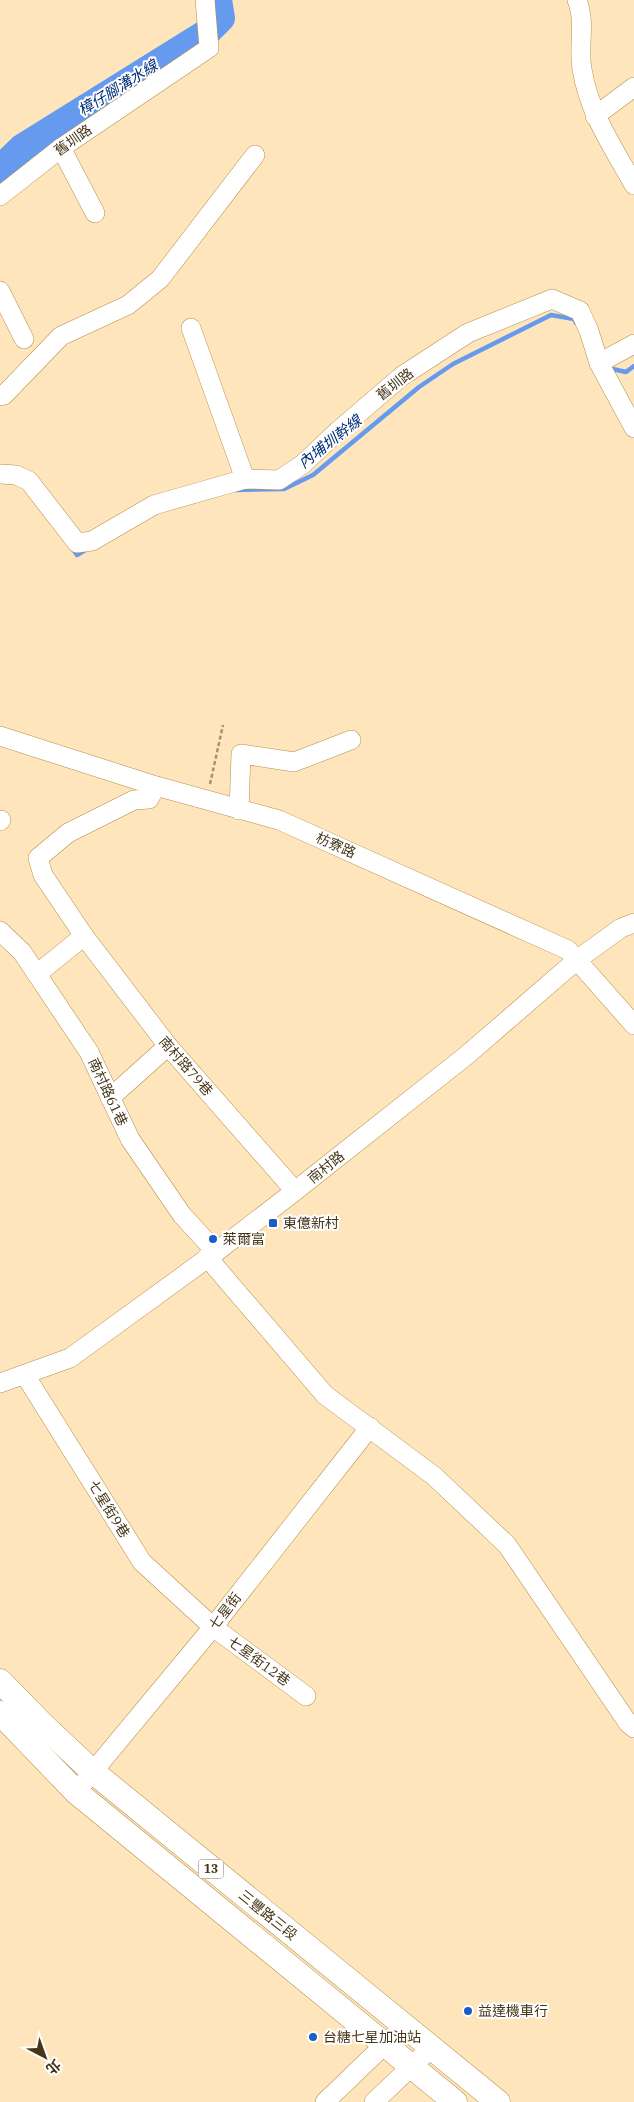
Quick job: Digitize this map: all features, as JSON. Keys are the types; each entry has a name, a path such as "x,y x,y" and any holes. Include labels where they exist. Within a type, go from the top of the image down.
{"main road":[{"name":"三豐路三段","path":"0,1681 92,1771 498,2102"},
{"name":"三豐路三段","path":"0,1713 76,1792 455,2102"}],"street":[{"name":"舊圳路","path":"0,196 61,148 208,48 205,0"},
{"path":"578,0 583,36 582,68 594,116 634,185"},
{"path":"594,116 634,88"},
{"path":"61,148 95,213"},
{"path":"0,396 4,395 61,336 128,305 160,279 254,154"},
{"path":"0,292 24,339"},
{"name":"舊圳路","path":"0,474 16,475 29,481 77,543 92,541 154,505 245,479 279,480 303,464 402,376 468,333 552,299 580,311 589,331 599,363 634,428"},
{"path":"191,328 245,479"},
{"path":"599,363 634,344"},
{"name":"枋寮路","path":"0,736 156,786 288,824 568,950 578,959 634,1025"},
{"path":"240,810 241,754 294,762 351,740"},
{"name":"南村路79巷","path":"156,786 149,799 134,800 68,833 38,858 42,875 84,936 168,1046 295,1191"},
{"name":"南村路","path":"0,1383 25,1376 70,1358 295,1191 467,1055 578,959 622,928 634,923"},
{"name":"南村路61巷","path":"1,931 22,952 89,1052 130,1139 182,1215 212,1254 324,1395 370,1427 434,1476 508,1545 628,1723 634,1728"},
{"path":"37,974 84,936"},
{"path":"110,1098 168,1046"},
{"name":"七星街9巷","path":"25,1376 142,1562 213,1627"},
{"name":"七星街","path":"76,1792 213,1627 370,1427"},
{"name":"七星街12巷","path":"213,1627 306,1696"},
{"path":"325,2102 404,2026"},
{"path":"374,2102 431,2048"}],"path":[{"path":"206,801 223,725"}],"waterway":[{"name":"樟仔腳溝水線","path":"0,169 22,148 205,34 221,18 218,0"},
{"name":"內埔圳幹線","path":"235,490 284,489 313,475 419,387 453,364 551,315 574,319 576,323"},
{"name":"內埔圳幹線","path":"608,368 626,372 634,366"},
{"name":"內埔圳幹線","path":"72,548 77,555 87,549"}],"place":[{"name":"東億新村","path":"273,1223"},
{"name":"萊爾富","path":"213,1239"},
{"name":"益達機車行","path":"468,2011"},
{"name":"台糖七星加油站","path":"313,2037"}]}
